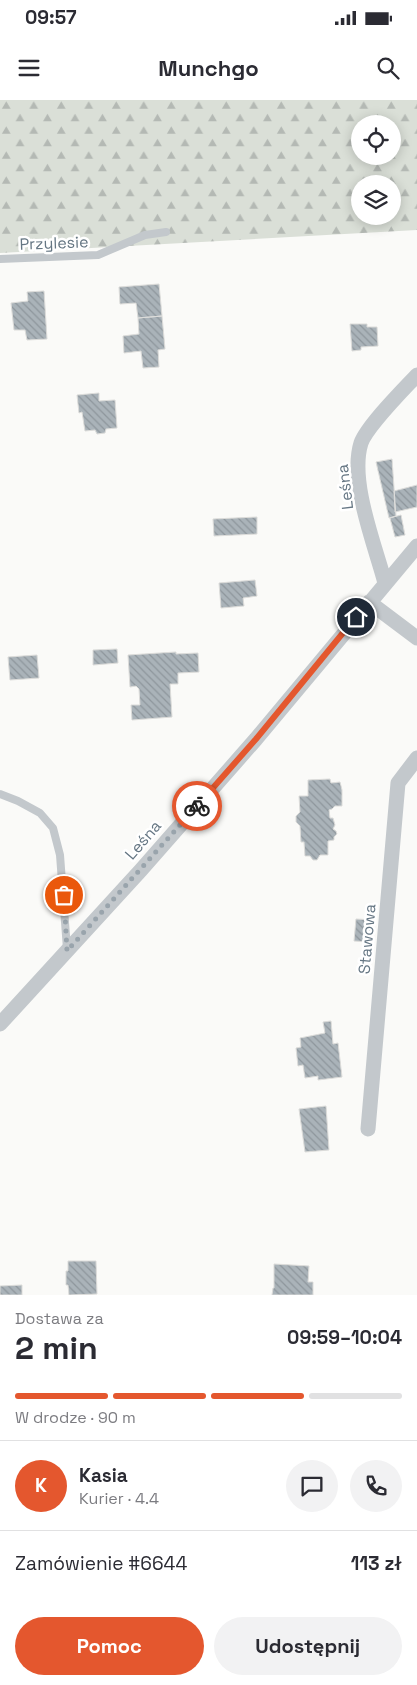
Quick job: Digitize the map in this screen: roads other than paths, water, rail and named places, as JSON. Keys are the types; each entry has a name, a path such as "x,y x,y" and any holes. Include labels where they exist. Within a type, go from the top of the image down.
{"street":[{"name":"Leśna","path":"385,583 361,496 357,464 362,442 369,430 417,374"},
{"name":"Leśna","path":"0,1024 141,870 249,746 417,546"},
{"path":"369,602 417,638"},
{"name":"Stawowa","path":"368,1129 398,783 417,758"}],"lane":[{"name":"Przylesie","path":"0,259 98,255 145,236 166,232"},
{"path":"0,794 40,813 53,828 60,855 67,951"}]}
